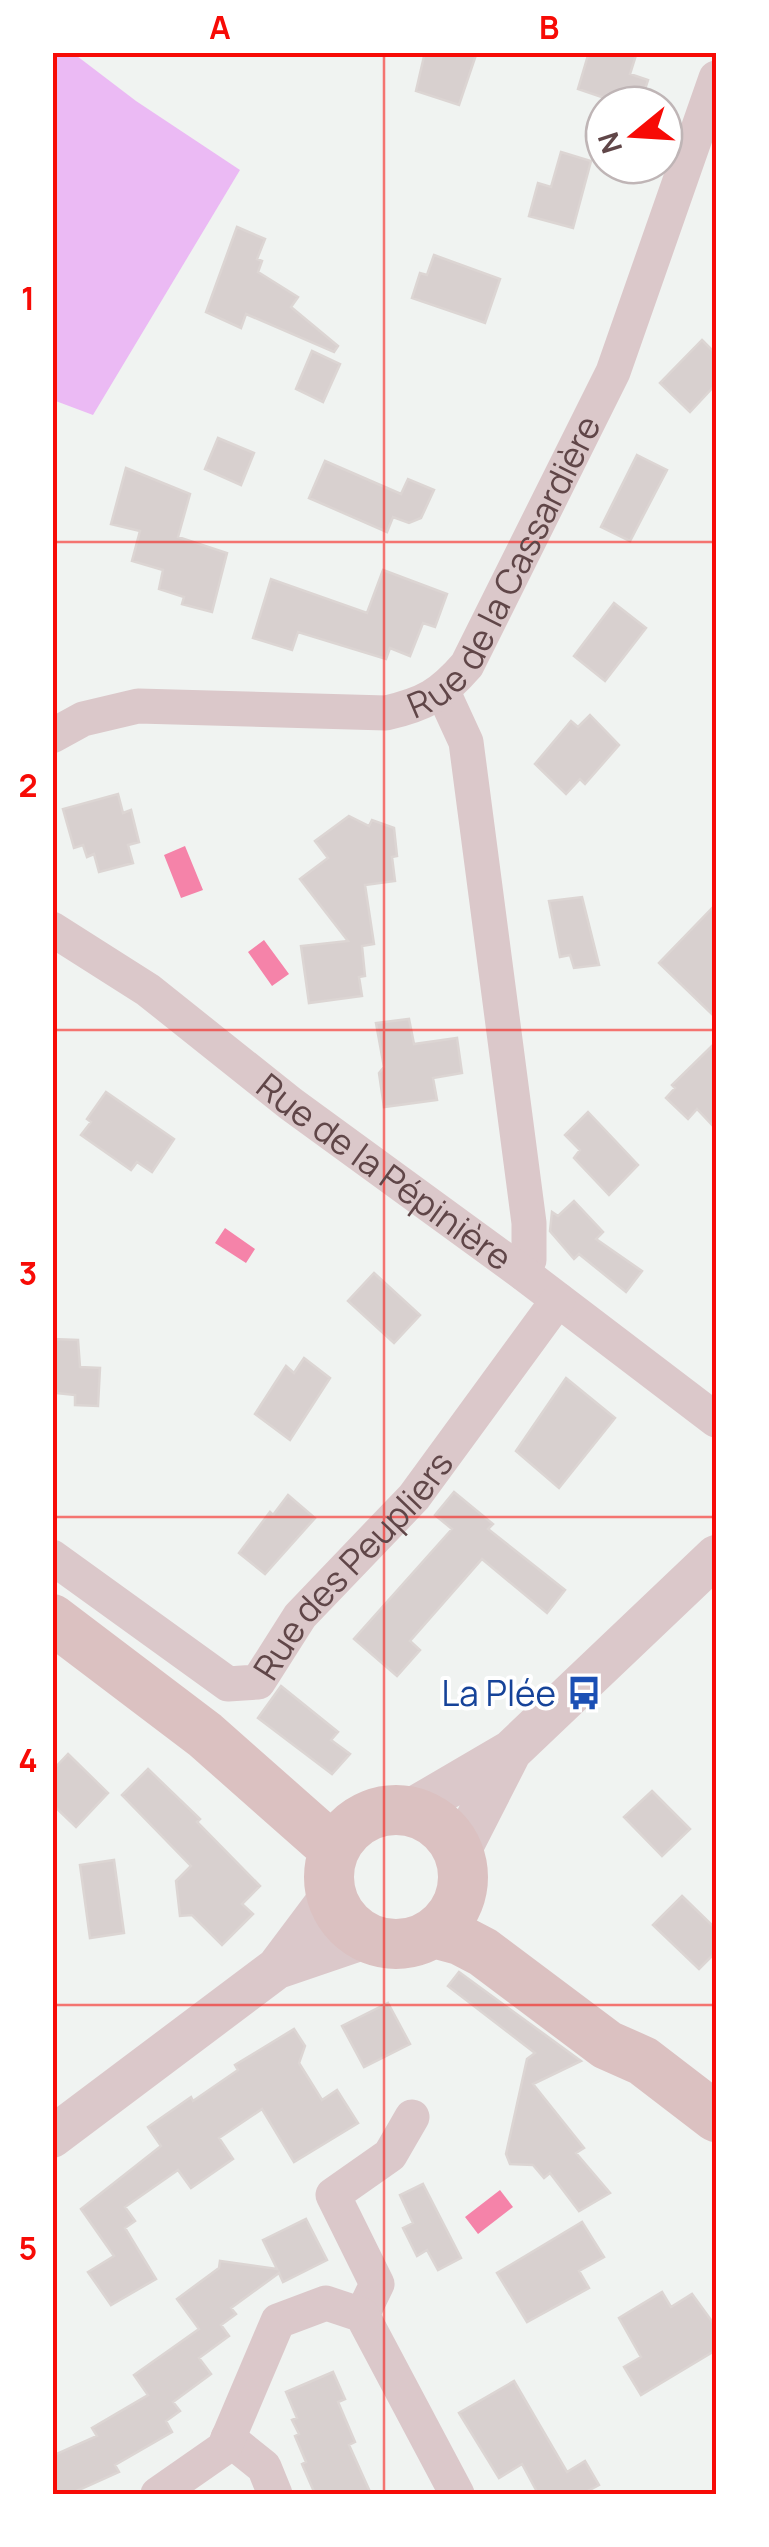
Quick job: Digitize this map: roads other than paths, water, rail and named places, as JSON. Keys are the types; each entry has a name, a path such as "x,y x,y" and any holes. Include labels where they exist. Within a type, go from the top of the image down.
{"main road":[{"path":"52,1619 243,1766 339,1857"},
{"path":"461,1864 456,1907 434,1933 412,1943 388,1944 365,1938 345,1924 339,1857 368,1814 410,1810 430,1819 448,1834 461,1864 504,1927 623,2031 643,2061"},
{"path":"434,1933 483,1952 607,2045 643,2061 716,2117"}],"street":[{"name":"Rue de la Cassardière","path":"52,736 84,719 138,706 386,713 415,707 443,692 467,665 613,372 716,78"},
{"path":"443,692 466,742 529,1223 528,1260 523,1273"},
{"name":"Rue de la Pépinière","path":"52,929 148,990 292,1104 716,1420"},
{"name":"Rue des Peupliers","path":"52,1557 228,1684 258,1682 300,1616 414,1497 558,1300"},
{"path":"410,1810 512,1750 716,1556"},
{"path":"461,1864 512,1750"},
{"path":"277,1968 339,1857"},
{"path":"52,2137 277,1968 365,1938"},
{"path":"362,2315 377,2284 333,2196 390,2155 412,2117"},
{"path":"158,2494 224,2448 278,2321 326,2303 362,2315 458,2494"},
{"path":"228,2438 264,2467 275,2494"}],"place":[{"name":"La Plée","path":"584,1693"}]}
